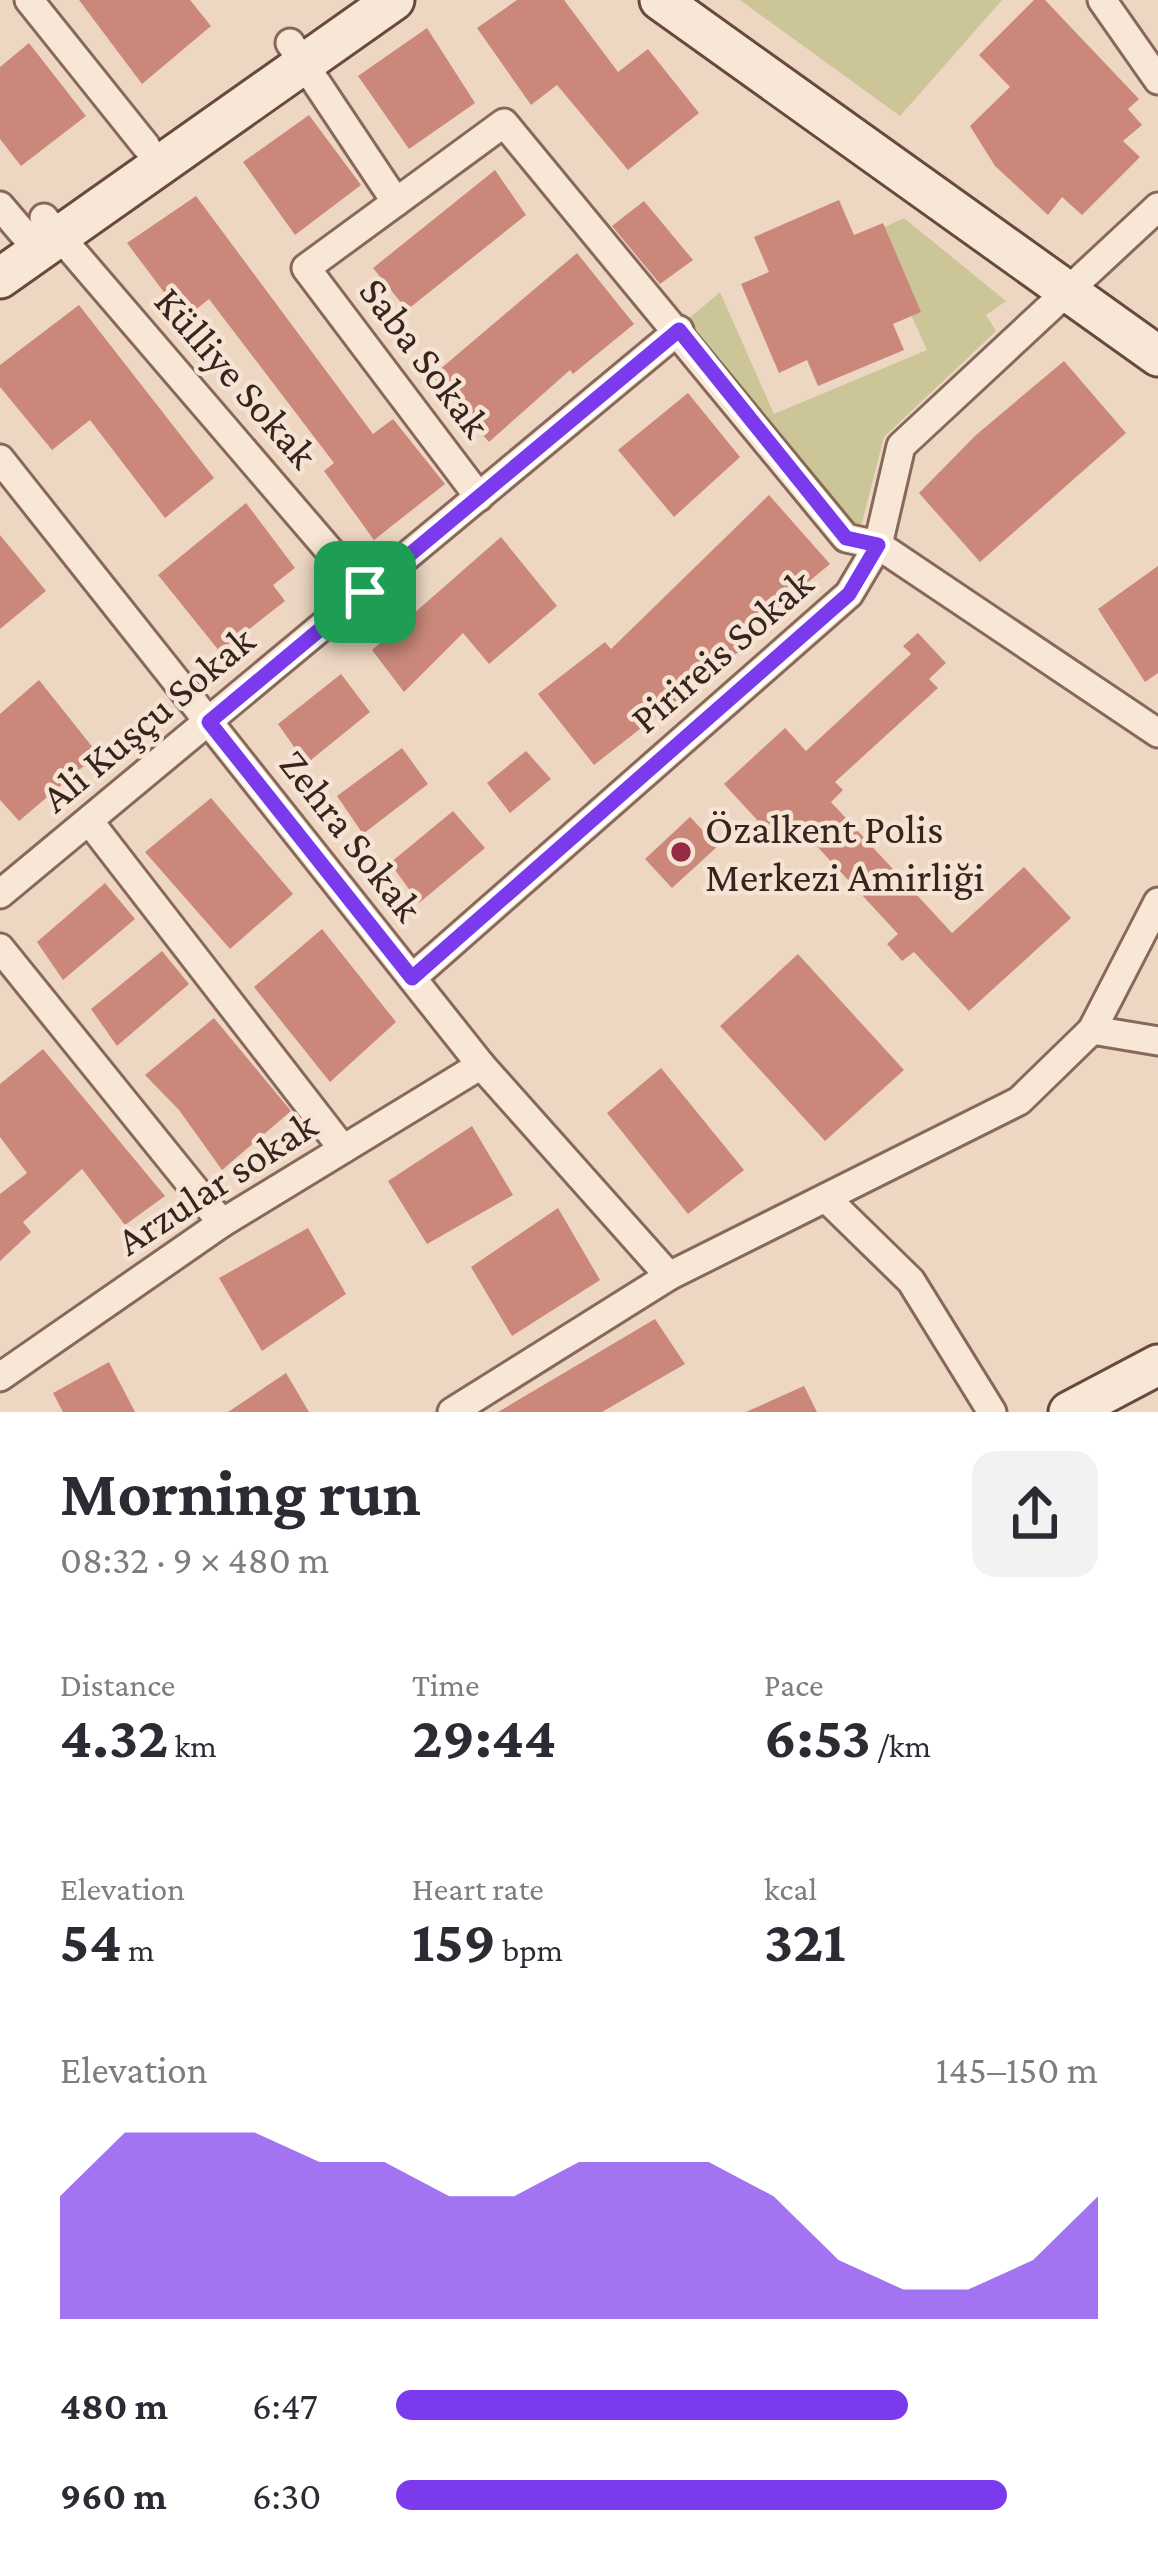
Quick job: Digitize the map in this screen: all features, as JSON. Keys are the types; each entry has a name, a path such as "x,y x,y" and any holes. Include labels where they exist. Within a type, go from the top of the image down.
{"street":[{"path":"29,0 146,146"},
{"path":"25,228 297,54 347,0"},
{"path":"0,278 25,228 146,146 394,0"},
{"path":"1102,0 1158,80"},
{"path":"681,6 1158,356"},
{"path":"297,54 396,202 504,123 846,538 878,545 1158,733"},
{"name":"Saba Sokak","path":"396,202 305,268 479,497"},
{"name":"Pirireis Sokak","path":"412,978 849,594 878,545 901,446 1158,207"},
{"name":"Külliye Sokak","path":"25,228 365,592"},
{"name":"Ali Kuşçu Sokak","path":"0,894 679,330"},
{"name":"Zehra Sokak","path":"3,469 481,1065 669,1276"},
{"path":"89,821 343,1149"},
{"path":"452,1412 669,1276 1019,1101 1092,1030 1158,902"},
{"path":"0,948 222,1223"},
{"path":"1092,1030 1158,1041"},
{"name":"Arzular sokak","path":"0,1377 222,1223 481,1065"},
{"path":"826,1198 911,1281 992,1412"},
{"path":"1069,1412 1158,1365"}],"shaded area":[{"path":"740,0 1002,0 900,116"},
{"path":"904,218 1006,301 986,315 996,331 884,437 862,523 852,527 686,321 720,292 774,414 927,350 874,232"}],"building":[{"path":"79,0 190,0 211,26 142,84"},
{"path":"517,0 564,0 618,72 648,49 699,113 628,170 557,85 531,105 477,28"},
{"path":"1034,0 1045,0 1139,99 1128,109 1142,125 1123,141 1140,157 1082,215 1062,197 1048,215 995,166 970,126 1010,87 979,55"},
{"path":"427,28 475,103 409,149 358,76"},
{"path":"29,43 86,116 21,166 0,139 0,67"},
{"path":"309,115 361,185 295,235 243,162"},
{"path":"495,170 526,215 407,310 373,268"},
{"path":"196,196 373,434 393,419 445,484 374,540 324,471 334,463 209,299 184,319 127,243"},
{"path":"839,200 854,235 883,223 921,312 893,324 904,350 818,386 807,360 779,373 741,284 769,272 754,237"},
{"path":"644,201 693,260 660,284 612,226"},
{"path":"577,253 634,324 573,374 570,370 489,442 432,376"},
{"path":"79,305 214,478 165,518 90,420 52,450 0,387 0,365"},
{"path":"1064,361 1126,433 980,562 919,493 976,435"},
{"path":"688,393 740,457 674,517 618,450"},
{"path":"769,495 830,564 743,636 750,643 594,765 538,694 605,642 611,649"},
{"path":"246,503 295,568 273,585 285,601 220,652 158,575"},
{"path":"0,535 46,591 0,629"},
{"path":"501,537 557,606 489,664 463,633 404,692 372,650"},
{"path":"1158,566 1158,673 1145,682 1098,609"},
{"path":"918,633 946,663 929,679 938,688 835,782 843,790 831,802 952,933 1024,867 1071,918 969,1011 914,952 902,961 887,944 898,934 801,829 782,847 724,784 785,728 806,751 911,654 903,646"},
{"path":"341,674 370,712 306,764 278,724"},
{"path":"39,680 98,754 19,821 0,800 0,714"},
{"path":"402,748 428,784 363,834 337,796"},
{"path":"526,751 551,779 510,813 487,783"},
{"path":"211,798 293,894 230,949 145,852"},
{"path":"453,811 485,848 419,903 390,863"},
{"name":"Özalkent Polis Merkezi Amirliği","path":"690,817 718,846 672,888 645,859"},
{"path":"105,883 135,919 63,980 37,942"},
{"path":"322,929 396,1022 330,1082 254,987"},
{"path":"162,951 189,984 117,1046 91,1009"},
{"path":"798,954 904,1070 825,1141 720,1026"},
{"path":"214,1018 291,1111 222,1170 179,1110 145,1075"},
{"path":"43,1049 165,1196 125,1225 82,1169 23,1222 31,1232 0,1261 0,1194 27,1173 0,1137 0,1084"},
{"path":"661,1068 744,1170 688,1214 607,1113"},
{"path":"472,1126 513,1195 427,1244 388,1181"},
{"path":"558,1208 600,1280 512,1336 471,1267"},
{"path":"308,1228 346,1294 262,1351 219,1278"},
{"path":"655,1319 685,1364 602,1412 498,1412"},
{"path":"109,1362 135,1412 63,1412 53,1393"},
{"path":"286,1373 309,1412 228,1412"},
{"path":"804,1386 817,1412 746,1412"}],"place":[{"name":"Özalkent Polis Merkezi Amirliği","path":"681,852"}],"route":[{"path":"679,330 846,538 878,545 849,594 412,978 209,722 365,592 679,330"}]}
